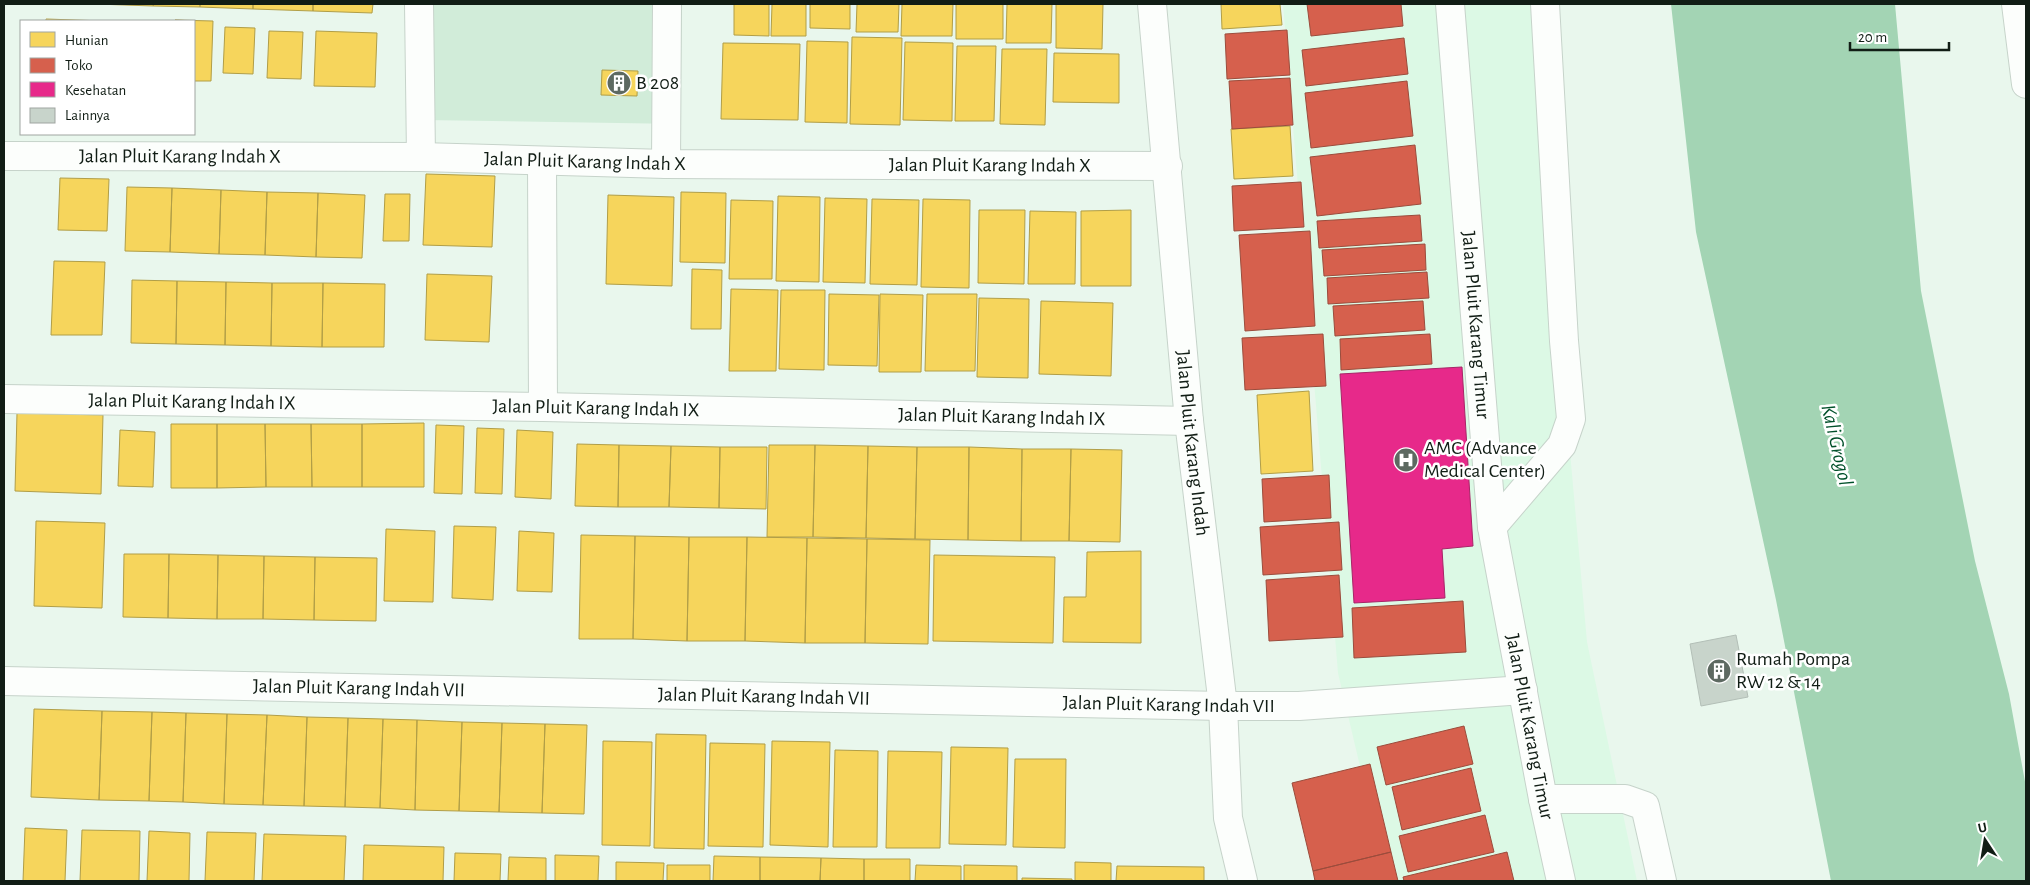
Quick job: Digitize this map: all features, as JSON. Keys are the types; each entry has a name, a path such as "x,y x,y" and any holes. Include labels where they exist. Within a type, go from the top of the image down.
{"street":[{"path":"419,4 421,157"},
{"path":"666,164 667,4"},
{"name":"Jalan Pluit Karang Indah","path":"1152,4 1168,166 1189,421 1223,706 1228,818 1243,881"},
{"name":"Jalan Pluit Karang Timur","path":"1450,4 1492,527 1543,799 1561,881"},
{"path":"1492,527 1562,445 1572,419 1564,341 1545,4"},
{"path":"2016,4 2026,84"},
{"name":"Jalan Pluit Karang Indah X","path":"4,156 421,157 666,164 1168,166"},
{"path":"542,161 543,407"},
{"name":"Jalan Pluit Karang Indah IX","path":"4,399 543,407 1189,421"},
{"name":"Jalan Pluit Karang Indah VII","path":"4,681 1223,706 1299,706 1523,690"},
{"path":"1543,799 1625,799 1645,806 1662,881"}],"shaded area":[{"path":"425,4 682,4 680,124 423,120"},
{"path":"1283,4 1530,4 1587,642 1637,881 1387,881 1338,673"}],"water":[{"name":"Kali Grogol","path":"1671,4 1895,4 1921,291 1975,561 2009,694 2026,787 2026,881 1831,881 1776,600 1696,232"}],"building: Hunian":[{"path":"96,4 154,4 153,6"},
{"path":"154,4 200,4 200,7 153,6"},
{"path":"200,4 253,4 253,9 200,7"},
{"path":"253,4 313,4 313,11 253,9"},
{"path":"313,4 373,4 372,13 313,11"},
{"path":"734,4 769,4 769,36 734,35"},
{"path":"772,4 806,4 806,36 771,36"},
{"path":"810,4 850,4 850,29 810,28"},
{"path":"857,4 899,4 898,32 856,32"},
{"path":"902,4 953,4 952,36 901,36"},
{"path":"956,4 1003,4 1003,39 956,39"},
{"path":"1007,4 1052,4 1051,43 1006,43"},
{"path":"1056,4 1103,4 1102,49 1056,48"},
{"path":"1221,4 1280,4 1282,25 1222,29"},
{"path":"195,21 213,21 211,81 195,81"},
{"path":"225,27 255,28 253,74 223,73"},
{"path":"269,31 303,32 301,79 267,78"},
{"path":"316,31 377,33 375,87 314,86"},
{"path":"852,37 902,38 900,125 850,124"},
{"path":"807,41 848,42 847,123 805,122"},
{"path":"905,42 953,43 952,121 903,120"},
{"path":"723,43 800,44 798,120 721,119"},
{"path":"957,46 996,46 994,121 955,121"},
{"path":"1002,49 1047,49 1045,125 1000,124"},
{"path":"1054,53 1119,54 1119,103 1053,102"},
{"name":"B 208","path":"602,70 638,71 637,96 601,95"},
{"path":"1290,126 1293,176 1234,179 1231,129"},
{"path":"426,174 495,176 492,247 423,245"},
{"path":"60,178 109,179 107,231 58,230"},
{"path":"127,187 172,188 170,252 125,251"},
{"path":"172,188 221,190 219,254 170,252"},
{"path":"221,190 267,192 265,255 219,254"},
{"path":"267,192 318,193 316,257 265,255"},
{"path":"681,192 726,193 725,263 680,262"},
{"path":"318,193 365,195 362,258 316,257"},
{"path":"385,194 410,194 409,241 383,241"},
{"path":"608,195 674,197 672,286 606,284"},
{"path":"778,196 820,197 819,282 776,281"},
{"path":"825,198 867,199 865,283 823,282"},
{"path":"872,199 919,200 917,285 870,284"},
{"path":"923,199 970,200 969,288 921,287"},
{"path":"731,200 773,201 772,279 729,279"},
{"path":"979,210 1025,210 1024,284 978,283"},
{"path":"1131,210 1131,286 1081,286 1081,211"},
{"path":"1030,211 1076,212 1075,284 1028,284"},
{"path":"54,261 105,262 102,335 51,335"},
{"path":"692,269 722,270 721,329 691,329"},
{"path":"427,274 492,276 489,342 425,340"},
{"path":"132,280 177,281 176,344 131,343"},
{"path":"177,281 226,282 225,345 176,344"},
{"path":"226,282 272,283 271,346 225,345"},
{"path":"272,283 323,283 322,347 271,346"},
{"path":"323,283 385,284 384,347 322,347"},
{"path":"731,289 778,290 776,371 729,371"},
{"path":"781,290 825,290 824,370 779,369"},
{"path":"829,294 879,295 877,366 828,365"},
{"path":"880,294 923,295 921,372 879,372"},
{"path":"927,294 977,294 975,371 925,371"},
{"path":"979,298 1029,299 1028,378 977,377"},
{"path":"1041,301 1113,303 1111,376 1039,374"},
{"path":"1309,391 1313,471 1261,474 1257,395"},
{"path":"17,413 103,415 101,494 15,491"},
{"path":"424,423 424,487 362,487 362,424"},
{"path":"171,424 217,424 217,488 171,488"},
{"path":"217,424 265,424 266,487 217,488"},
{"path":"265,424 311,424 312,487 266,487"},
{"path":"311,424 362,424 362,487 312,487"},
{"path":"436,425 464,426 462,494 434,493"},
{"path":"477,428 504,429 502,494 475,493"},
{"path":"120,430 155,432 153,487 118,486"},
{"path":"517,430 553,432 551,499 515,497"},
{"path":"577,444 619,445 618,507 575,506"},
{"path":"619,445 671,446 669,507 618,507"},
{"path":"769,445 815,445 813,537 767,537"},
{"path":"815,445 868,446 866,538 813,537"},
{"path":"671,446 720,447 719,508 669,507"},
{"path":"868,446 917,447 915,539 866,538"},
{"path":"720,447 767,447 766,509 719,508"},
{"path":"917,447 969,447 968,540 915,539"},
{"path":"969,447 1022,449 1021,541 968,540"},
{"path":"1022,449 1071,449 1069,541 1021,541"},
{"path":"1071,449 1122,450 1120,542 1069,541"},
{"path":"36,521 105,523 102,608 34,606"},
{"path":"454,526 496,527 493,600 452,598"},
{"path":"386,529 435,531 433,602 384,601"},
{"path":"519,531 554,533 552,592 517,591"},
{"path":"581,535 635,536 633,639 579,639"},
{"path":"635,536 689,537 687,641 633,639"},
{"path":"689,537 747,537 745,641 687,641"},
{"path":"747,537 807,538 805,643 745,641"},
{"path":"807,538 867,539 865,643 805,643"},
{"path":"867,539 930,540 928,644 865,643"},
{"path":"1141,551 1141,643 1063,642 1064,597 1086,597 1087,552"},
{"path":"124,554 169,554 168,618 123,617"},
{"path":"169,554 218,555 217,619 168,618"},
{"path":"218,555 264,556 263,619 217,619"},
{"path":"934,555 1055,557 1053,643 933,641"},
{"path":"264,556 315,557 314,620 263,619"},
{"path":"315,557 377,558 376,621 314,620"},
{"path":"34,709 102,711 99,800 31,797"},
{"path":"102,711 152,712 149,801 99,800"},
{"path":"152,712 186,713 183,802 149,801"},
{"path":"186,713 227,714 224,804 183,802"},
{"path":"227,714 267,715 263,805 224,804"},
{"path":"267,715 307,717 304,806 263,805"},
{"path":"307,717 348,718 345,807 304,806"},
{"path":"348,718 383,719 380,808 345,807"},
{"path":"383,719 417,720 415,810 380,808"},
{"path":"417,720 462,722 459,811 415,810"},
{"path":"462,722 502,723 499,812 459,811"},
{"path":"502,723 545,724 542,813 499,812"},
{"path":"545,724 587,725 584,814 542,813"},
{"path":"656,734 706,735 704,849 654,848"},
{"path":"603,741 652,742 650,846 602,845"},
{"path":"772,741 830,742 828,847 770,845"},
{"path":"710,743 765,744 763,847 708,846"},
{"path":"951,747 1008,748 1006,845 949,844"},
{"path":"835,750 878,751 877,847 833,847"},
{"path":"888,751 942,752 940,848 886,848"},
{"path":"1015,759 1066,759 1065,848 1013,847"},
{"path":"25,828 67,830 65,881 23,881"},
{"path":"82,830 140,831 139,881 80,881"},
{"path":"149,831 190,833 189,881 147,881"},
{"path":"207,832 256,833 254,881 205,881"},
{"path":"264,834 346,836 344,881 262,881"},
{"path":"364,845 444,847 443,881 363,881"},
{"path":"455,853 501,854 500,881 454,881"},
{"path":"555,855 599,856 598,881 555,881"},
{"path":"714,856 760,857 760,881 713,881"},
{"path":"509,857 546,858 546,881 508,881"},
{"path":"760,857 821,858 820,881 760,881"},
{"path":"821,858 864,859 864,881 820,881"},
{"path":"864,859 910,859 910,881 864,881"},
{"path":"616,862 664,863 663,881 616,881"},
{"path":"1075,862 1111,863 1111,881 1075,881"},
{"path":"667,865 710,865 710,881 667,881"},
{"path":"916,865 961,866 961,881 915,881"},
{"path":"964,865 1017,866 1017,881 964,881"},
{"path":"1117,866 1204,867 1204,881 1116,881"},
{"path":"1022,878 1072,879 1072,881 1022,881"}],"building: Toko":[{"path":"1307,4 1401,4 1403,26 1311,36"},
{"path":"1287,30 1290,75 1227,79 1225,34"},
{"path":"1404,38 1408,74 1306,86 1302,50"},
{"path":"1290,78 1293,125 1232,129 1229,81"},
{"path":"1407,81 1413,136 1311,148 1305,93"},
{"path":"1415,145 1421,204 1317,216 1310,157"},
{"path":"1301,182 1304,227 1234,231 1232,186"},
{"path":"1420,215 1422,241 1319,248 1317,221"},
{"path":"1310,231 1315,326 1245,331 1239,235"},
{"path":"1425,244 1426,270 1324,276 1322,250"},
{"path":"1427,272 1429,298 1328,304 1327,278"},
{"path":"1423,301 1425,330 1335,336 1333,306"},
{"path":"1323,334 1326,386 1245,390 1242,338"},
{"path":"1430,334 1432,364 1341,370 1340,339"},
{"path":"1329,475 1331,518 1264,522 1262,479"},
{"path":"1339,522 1342,570 1263,575 1260,527"},
{"path":"1339,575 1343,637 1269,641 1266,580"},
{"path":"1463,601 1466,652 1354,658 1352,608"},
{"path":"1464,726 1473,764 1386,785 1377,747"},
{"path":"1370,764 1391,852 1313,871 1292,783"},
{"path":"1471,768 1481,811 1402,830 1392,787"},
{"path":"1485,815 1494,852 1408,872 1399,836"},
{"path":"1391,852 1398,881 1315,881 1313,871"},
{"path":"1507,852 1514,881 1404,881 1403,877"}],"building: Kesehatan":[{"name":"AMC (Advance Medical Center)","path":"1462,367 1473,546 1442,549 1445,598 1354,603 1340,374"}],"building: Lainnya":[{"name":"Rumah Pompa RW 12 & 14","path":"1736,635 1748,697 1701,706 1690,644"}],"place":[{"name":"B 208","path":"619,83"},
{"name":"AMC (Advance Medical Center)","path":"1406,460"},
{"name":"Rumah Pompa RW 12 & 14","path":"1719,671"}]}
